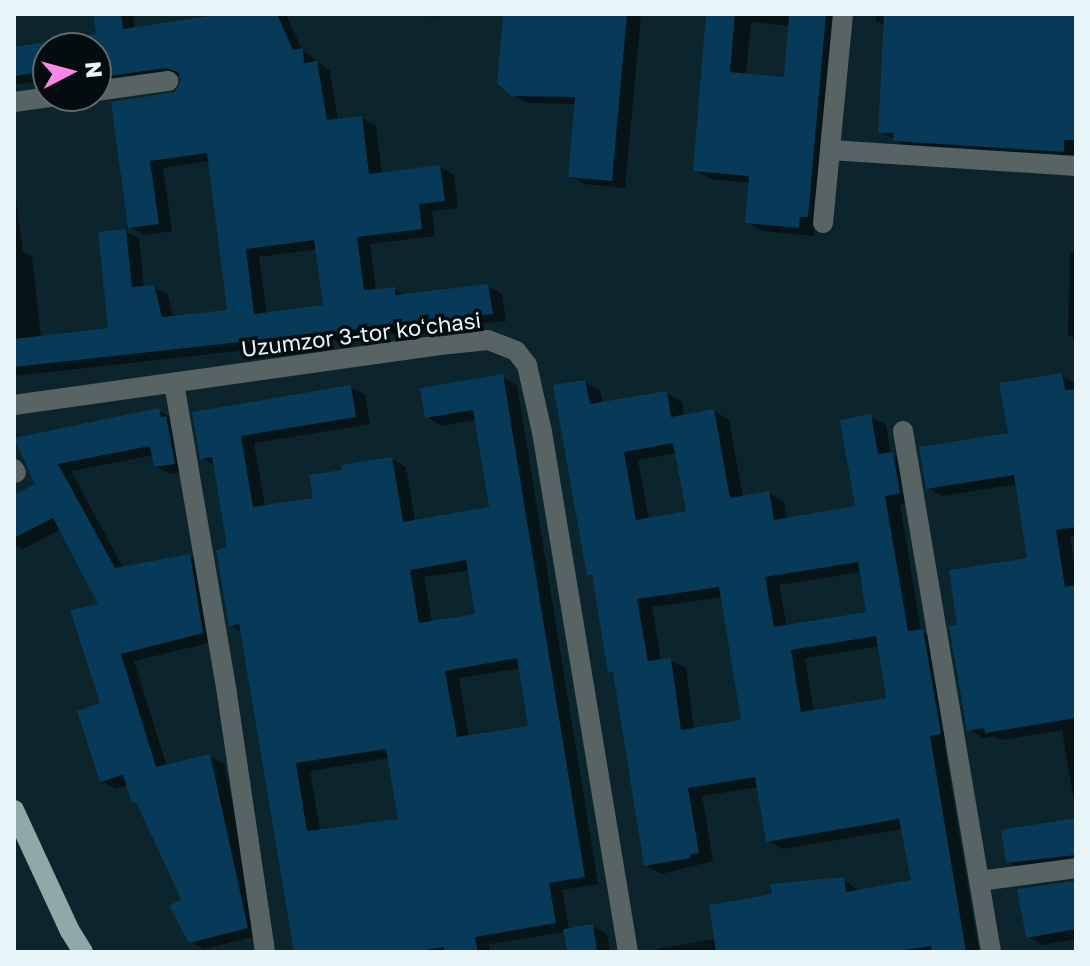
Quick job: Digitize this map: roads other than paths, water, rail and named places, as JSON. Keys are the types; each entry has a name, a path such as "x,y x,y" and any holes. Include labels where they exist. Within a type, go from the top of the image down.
{"main road":[{"path":"14,810 83,952"}],"street":[{"path":"823,223 843,14"},
{"path":"112,89 168,81"},
{"path":"830,150 1076,166"},
{"name":"Uzumzor 3-tor koʻchasi","path":"14,405 488,340 516,351 527,365 542,432 628,952"},
{"path":"174,383 227,694 265,952"},
{"path":"903,431 991,952"},
{"path":"979,881 1076,868"}]}
